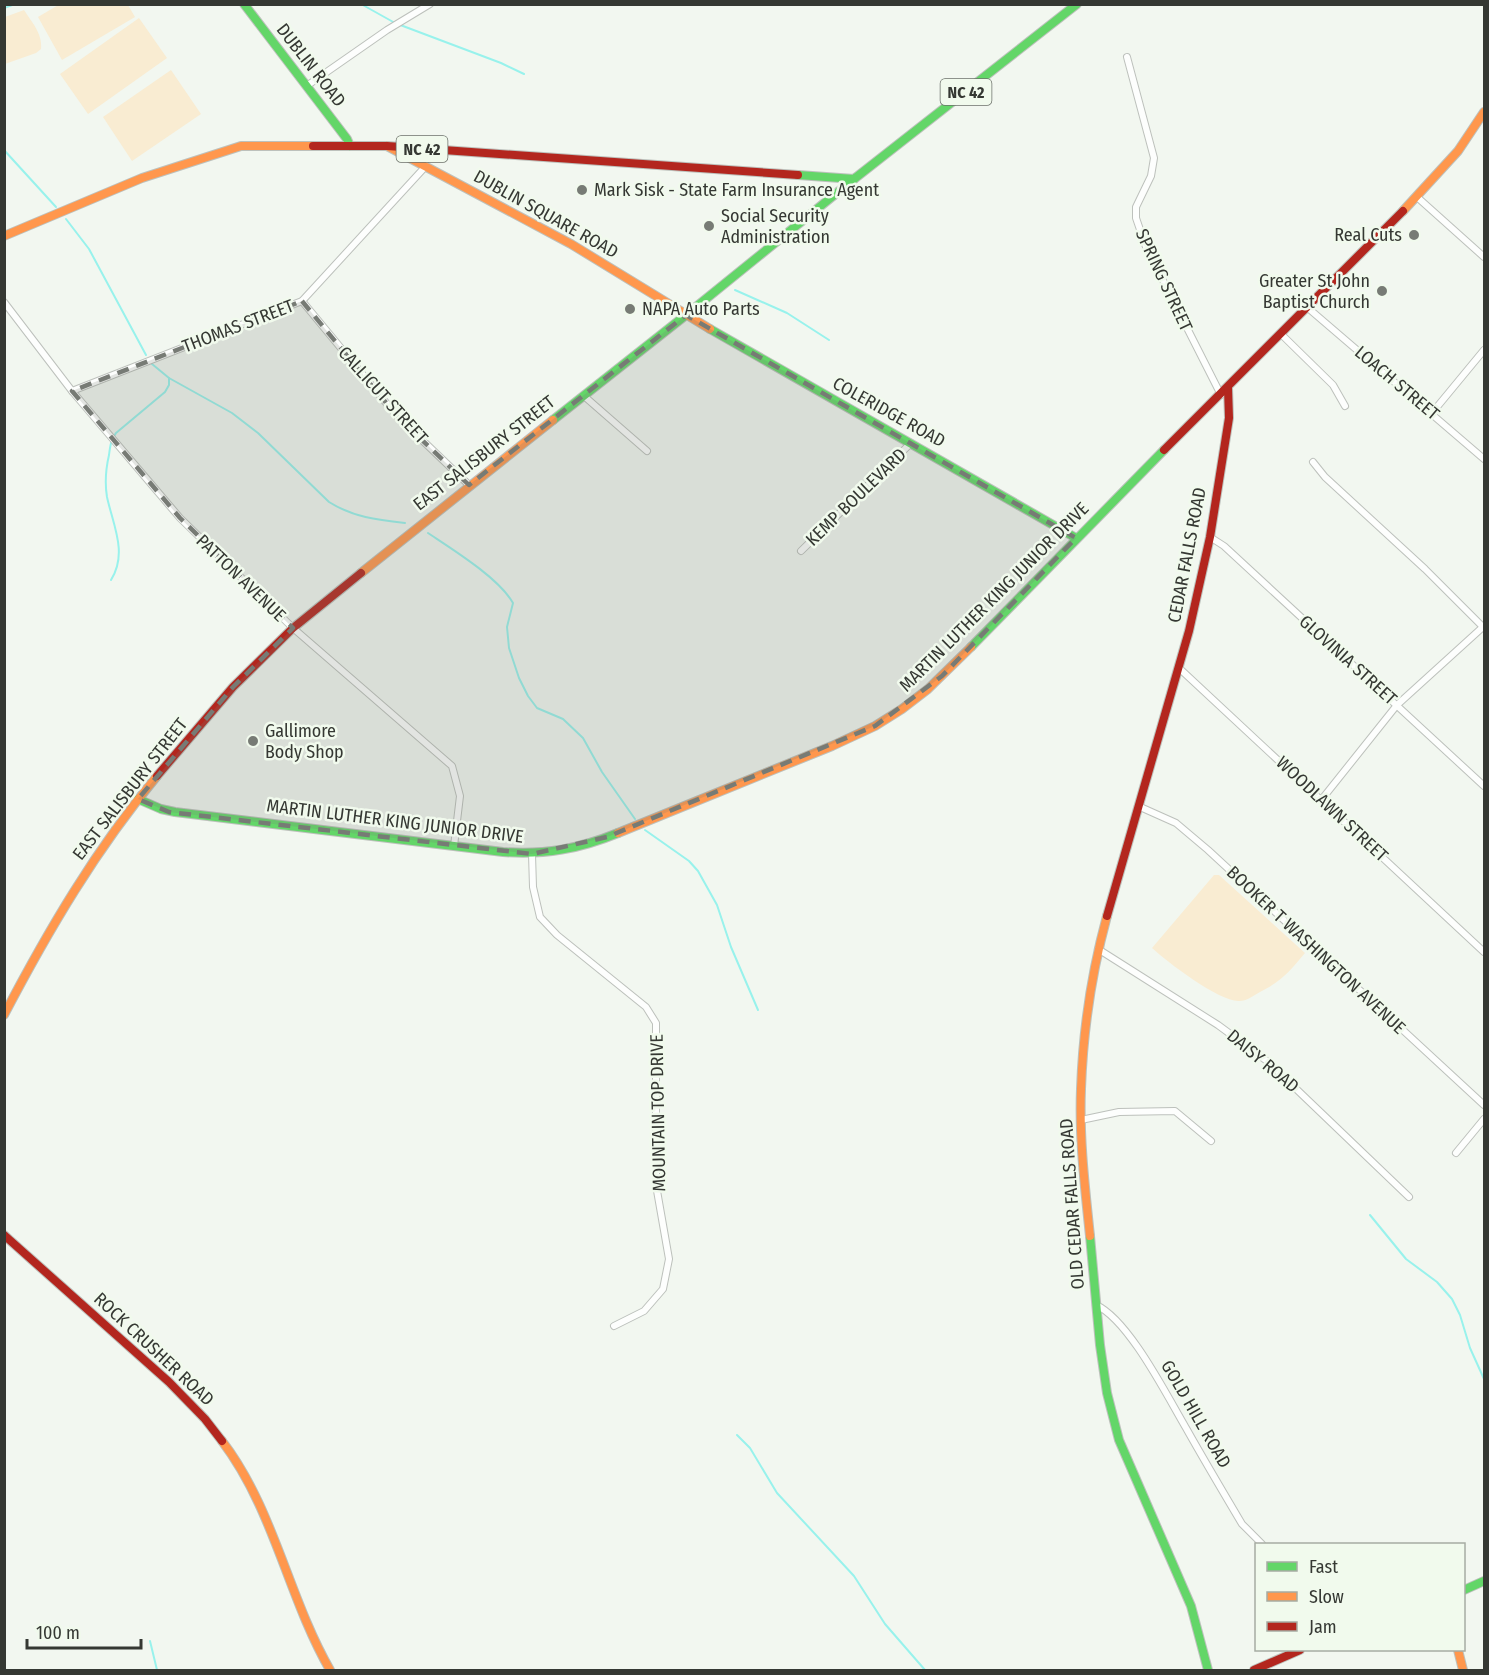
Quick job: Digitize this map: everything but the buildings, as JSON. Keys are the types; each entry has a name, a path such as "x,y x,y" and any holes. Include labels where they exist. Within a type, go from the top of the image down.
{"street":[{"name":"DUBLIN ROAD","path":"244,4 308,85 350,146"},
{"path":"308,85 387,30 430,4"},
{"name":"EAST SALISBURY STREET","path":"4,1015 43,940 138,799 233,687 292,628 1077,4"},
{"name":"SPRING STREET","path":"1127,57 1154,158 1151,176 1136,207 1136,218 1146,247 1221,395"},
{"name":"MARTIN LUTHER KING JUNIOR DRIVE","path":"138,799 159,810 169,812 532,854 565,850 607,837 806,757 875,726 908,705 935,682 1076,538 1308,308 1458,151 1485,112"},
{"name":"NC 42","path":"4,236 142,178 241,146 387,146 854,179"},
{"name":"DUBLIN SQUARE ROAD","path":"387,146 571,244 686,315"},
{"path":"423,149 425,167"},
{"name":"THOMAS STREET","path":"72,391 302,301 425,167"},
{"path":"1416,197 1485,257"},
{"name":"CALLICUT STREET","path":"302,301 397,416 470,485"},
{"name":"PATTON AVENUE","path":"4,302 72,391 180,518 292,628 452,766 460,796 454,846"},
{"name":"LOACH STREET","path":"1308,308 1485,459"},
{"name":"COLERIDGE ROAD","path":"686,315 1076,538"},
{"path":"1281,334 1333,385 1345,406"},
{"path":"1432,413 1485,350"},
{"name":"CEDAR FALLS ROAD","path":"1162,726 1199,593 1210,537 1229,418 1228,388"},
{"path":"584,396 647,451"},
{"name":"KEMP BOULEVARD","path":"801,551 911,443"},
{"path":"1314,462 1325,477 1484,627 1397,705 1322,799"},
{"name":"GLOVINIA STREET","path":"1210,537 1224,546 1485,786"},
{"name":"WOODLAWN STREET","path":"1179,668 1485,952"},
{"name":"OLD CEDAR FALLS ROAD","path":"1162,726 1098,949 1084,1046 1081,1119 1096,1305 1107,1394 1119,1440 1191,1606 1208,1671"},
{"name":"BOOKER T WASHINGTON AVENUE","path":"1138,806 1176,823 1208,850 1485,1105"},
{"name":"MOUNTAIN TOP DRIVE","path":"532,854 533,887 540,917 557,935 646,1007 657,1023 656,1185 669,1259 663,1289 644,1311 614,1326"},
{"name":"DAISY ROAD","path":"1098,949 1218,1025 1267,1061 1409,1197"},
{"path":"1081,1119 1119,1112 1175,1111 1211,1141"},
{"path":"1456,1154 1485,1119"},
{"name":"ROCK CRUSHER ROAD","path":"4,1235 169,1382 195,1407 224,1443 238,1462 257,1498 316,1646 330,1671"},
{"name":"GOLD HILL ROAD","path":"1096,1305 1130,1337 1242,1524 1260,1543"},
{"path":"1465,1590 1485,1581"},
{"path":"1254,1671 1298,1651"},
{"path":"1458,1651 1463,1671"}],"highlighted area":[{"path":"302,301 397,416 469,485 686,315 1076,538 942,676 875,726 607,837 532,854 169,812 138,799 233,687 293,628 180,518 72,391"}],"shaded area":[{"path":"60,4 128,5 135,17 62,60 38,17"},
{"path":"24,10 38,33 41,49 5,64 5,17"},
{"path":"139,18 167,58 88,114 60,74"},
{"path":"171,70 201,114 132,161 103,117"},
{"path":"1214,875 1219,875 1305,953 1280,980 1245,1000 1230,1000 1207,988 1152,948"}],"waterway":[{"path":"4,8 15,4"},
{"path":"361,4 395,23 524,74"},
{"path":"4,150 56,207"},
{"path":"66,219 89,249 146,355"},
{"path":"735,290 787,313 829,340"},
{"path":"152,364 169,378 232,413 258,433 329,502 356,514 405,523"},
{"path":"111,580 116,570 119,549 106,492 111,443 116,433 165,392 169,385 169,378"},
{"path":"428,533 474,565 506,593 513,603 507,627 509,648 528,696 537,708 563,719 583,738 602,772 635,819"},
{"path":"645,830 689,861 698,871 717,905 731,947 758,1010"},
{"path":"1370,1215 1406,1259 1437,1282 1452,1299 1484,1379"},
{"path":"737,1435 750,1448 777,1493 854,1576 885,1624 925,1670"},
{"path":"150,1641 157,1670"}],"traffic: fast":[{"path":"244,4 350,146"},
{"path":"798,175 854,179 1077,4"},
{"path":"553,420 854,179"},
{"path":"710,329 1076,538"},
{"path":"971,647 1164,450"},
{"path":"138,799 161,809 175,812 503,852 533,853 562,850 618,833"},
{"path":"1090,1236 1100,1345 1107,1393 1119,1440 1191,1606 1208,1670"},
{"path":"1465,1590 1484,1581"}],"traffic: slow":[{"path":"1403,211 1458,151 1484,112"},
{"path":"4,236 142,178 241,146 313,146"},
{"path":"387,146 571,244 710,329"},
{"path":"361,573 553,420"},
{"path":"618,833 832,746 875,726 928,689 971,647"},
{"path":"4,1015 74,891 114,832 157,776"},
{"path":"1090,1236 1082,1144 1082,1067 1093,980 1107,916"},
{"path":"222,1441 240,1467 255,1495 315,1642 330,1670"},
{"path":"1458,1651 1463,1670"}],"traffic: jam":[{"path":"313,146 387,146 798,175"},
{"path":"1164,450 1403,211"},
{"path":"1107,916 1189,631 1210,537 1229,418 1228,388"},
{"path":"157,776 233,687 293,628 361,573"},
{"path":"4,1235 169,1382 205,1419 222,1441"},
{"path":"1254,1670 1298,1651"}],"place":[{"name":"Mark Sisk - State Farm Insurance Agent","path":"582,190"},
{"name":"Social Security Administration","path":"709,226"},
{"name":"Real Cuts","path":"1414,235"},
{"name":"Greater St John Baptist Church","path":"1382,291"},
{"name":"NAPA Auto Parts","path":"630,309"},
{"name":"Gallimore Body Shop","path":"253,741"}]}
